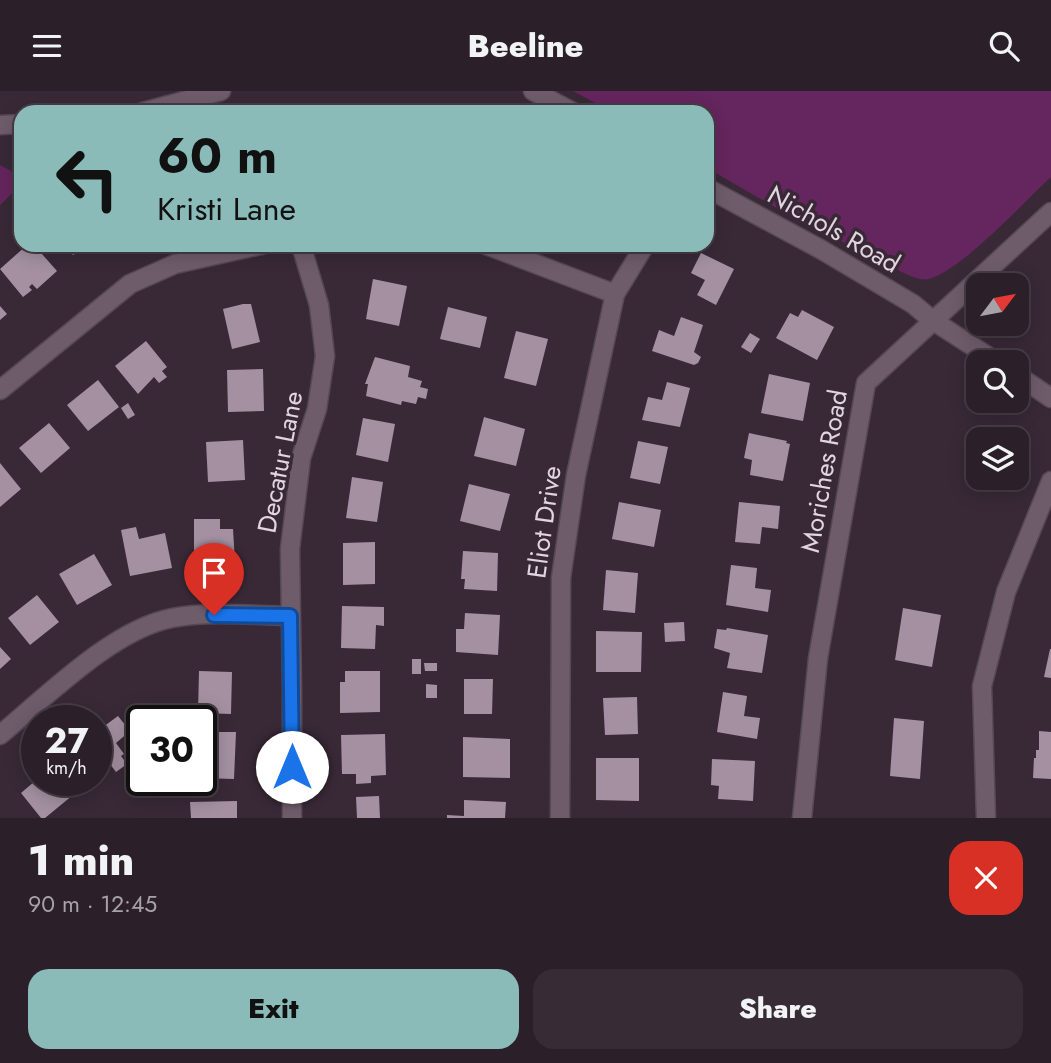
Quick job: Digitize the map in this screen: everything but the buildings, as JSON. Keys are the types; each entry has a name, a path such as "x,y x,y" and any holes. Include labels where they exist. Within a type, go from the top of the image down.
{"street":[{"path":"169,105 221,91"},
{"path":"533,91 560,105"},
{"name":"Nichols Road","path":"714,192 822,250 913,304 932,320 978,350"},
{"name":"Moriches Road","path":"802,818 818,658 866,383 1051,212"},
{"path":"0,390 130,284 175,264 229,252"},
{"name":"Decatur Lane","path":"292,818 289,549 301,458 317,409 325,356 319,305 303,252"},
{"path":"504,252 615,294"},
{"name":"Eliot Drive","path":"560,818 561,578 576,475 615,294 641,252"},
{"path":"1029,383 1051,398"},
{"path":"986,818 982,686 1006,592 1051,481"},
{"path":"0,735 82,666 113,644 147,626 172,618 290,616"}],"shaded area":[{"path":"573,91 1051,91 1051,177 958,263 943,273 929,279 921,279 785,213 714,172 714,105 599,105"},
{"path":"0,165 14,176 14,192 0,205"}],"route":[{"path":"214,615 290,616 292,767"}]}
